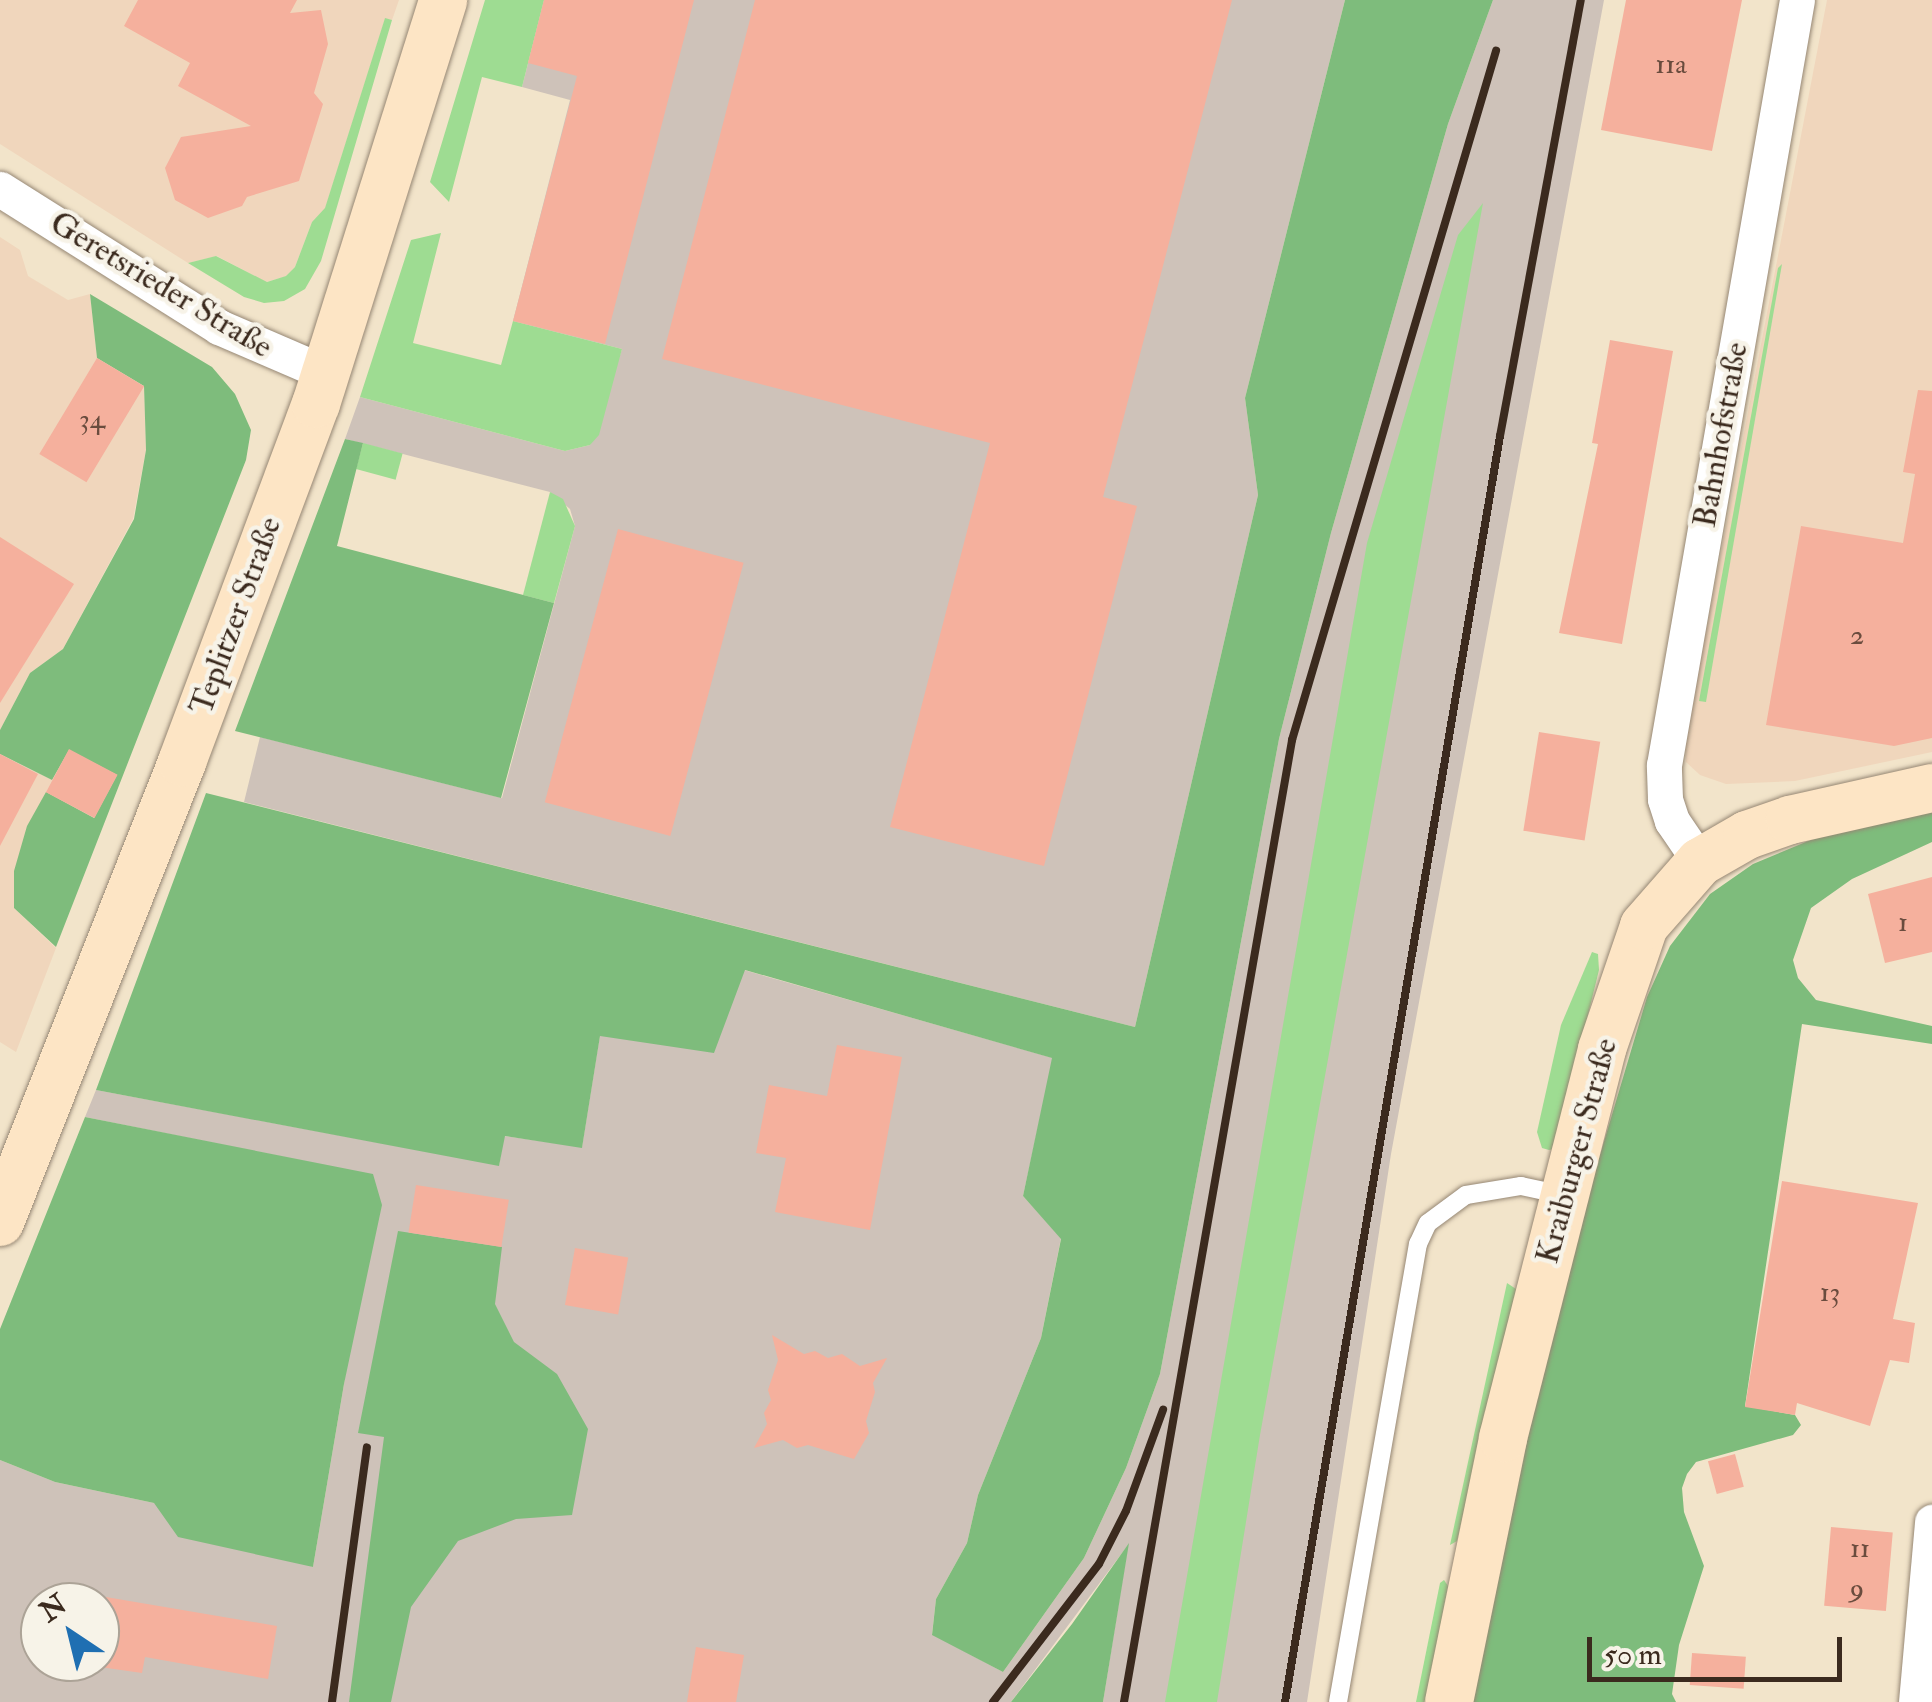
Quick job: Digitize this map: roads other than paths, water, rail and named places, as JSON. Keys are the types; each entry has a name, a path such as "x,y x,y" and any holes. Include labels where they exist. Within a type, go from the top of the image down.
{"street":[{"name":"Teplitzer Straße","path":"0,1222 182,762 326,373 442,0"},
{"name":"Bahnhofstraße","path":"1700,862 1672,822 1665,799 1664,765 1798,0"},
{"name":"Geretsrieder Straße","path":"0,189 219,327 326,373"},
{"name":"Kraiburger Straße","path":"1449,1702 1502,1438 1602,1049 1644,926 1700,862 1747,836 1790,820 1932,788"},
{"path":"1916,1702 1932,1522"}],"lane":[{"path":"1338,1702 1418,1244 1428,1223 1466,1195 1520,1186 1565,1195"}],"railway":[{"path":"1285,1702 1500,436 1581,0"},
{"path":"1124,1702 1292,740 1496,51"},
{"path":"993,1702 1099,1564 1126,1511 1163,1410"},
{"path":"332,1702 367,1447"}]}
